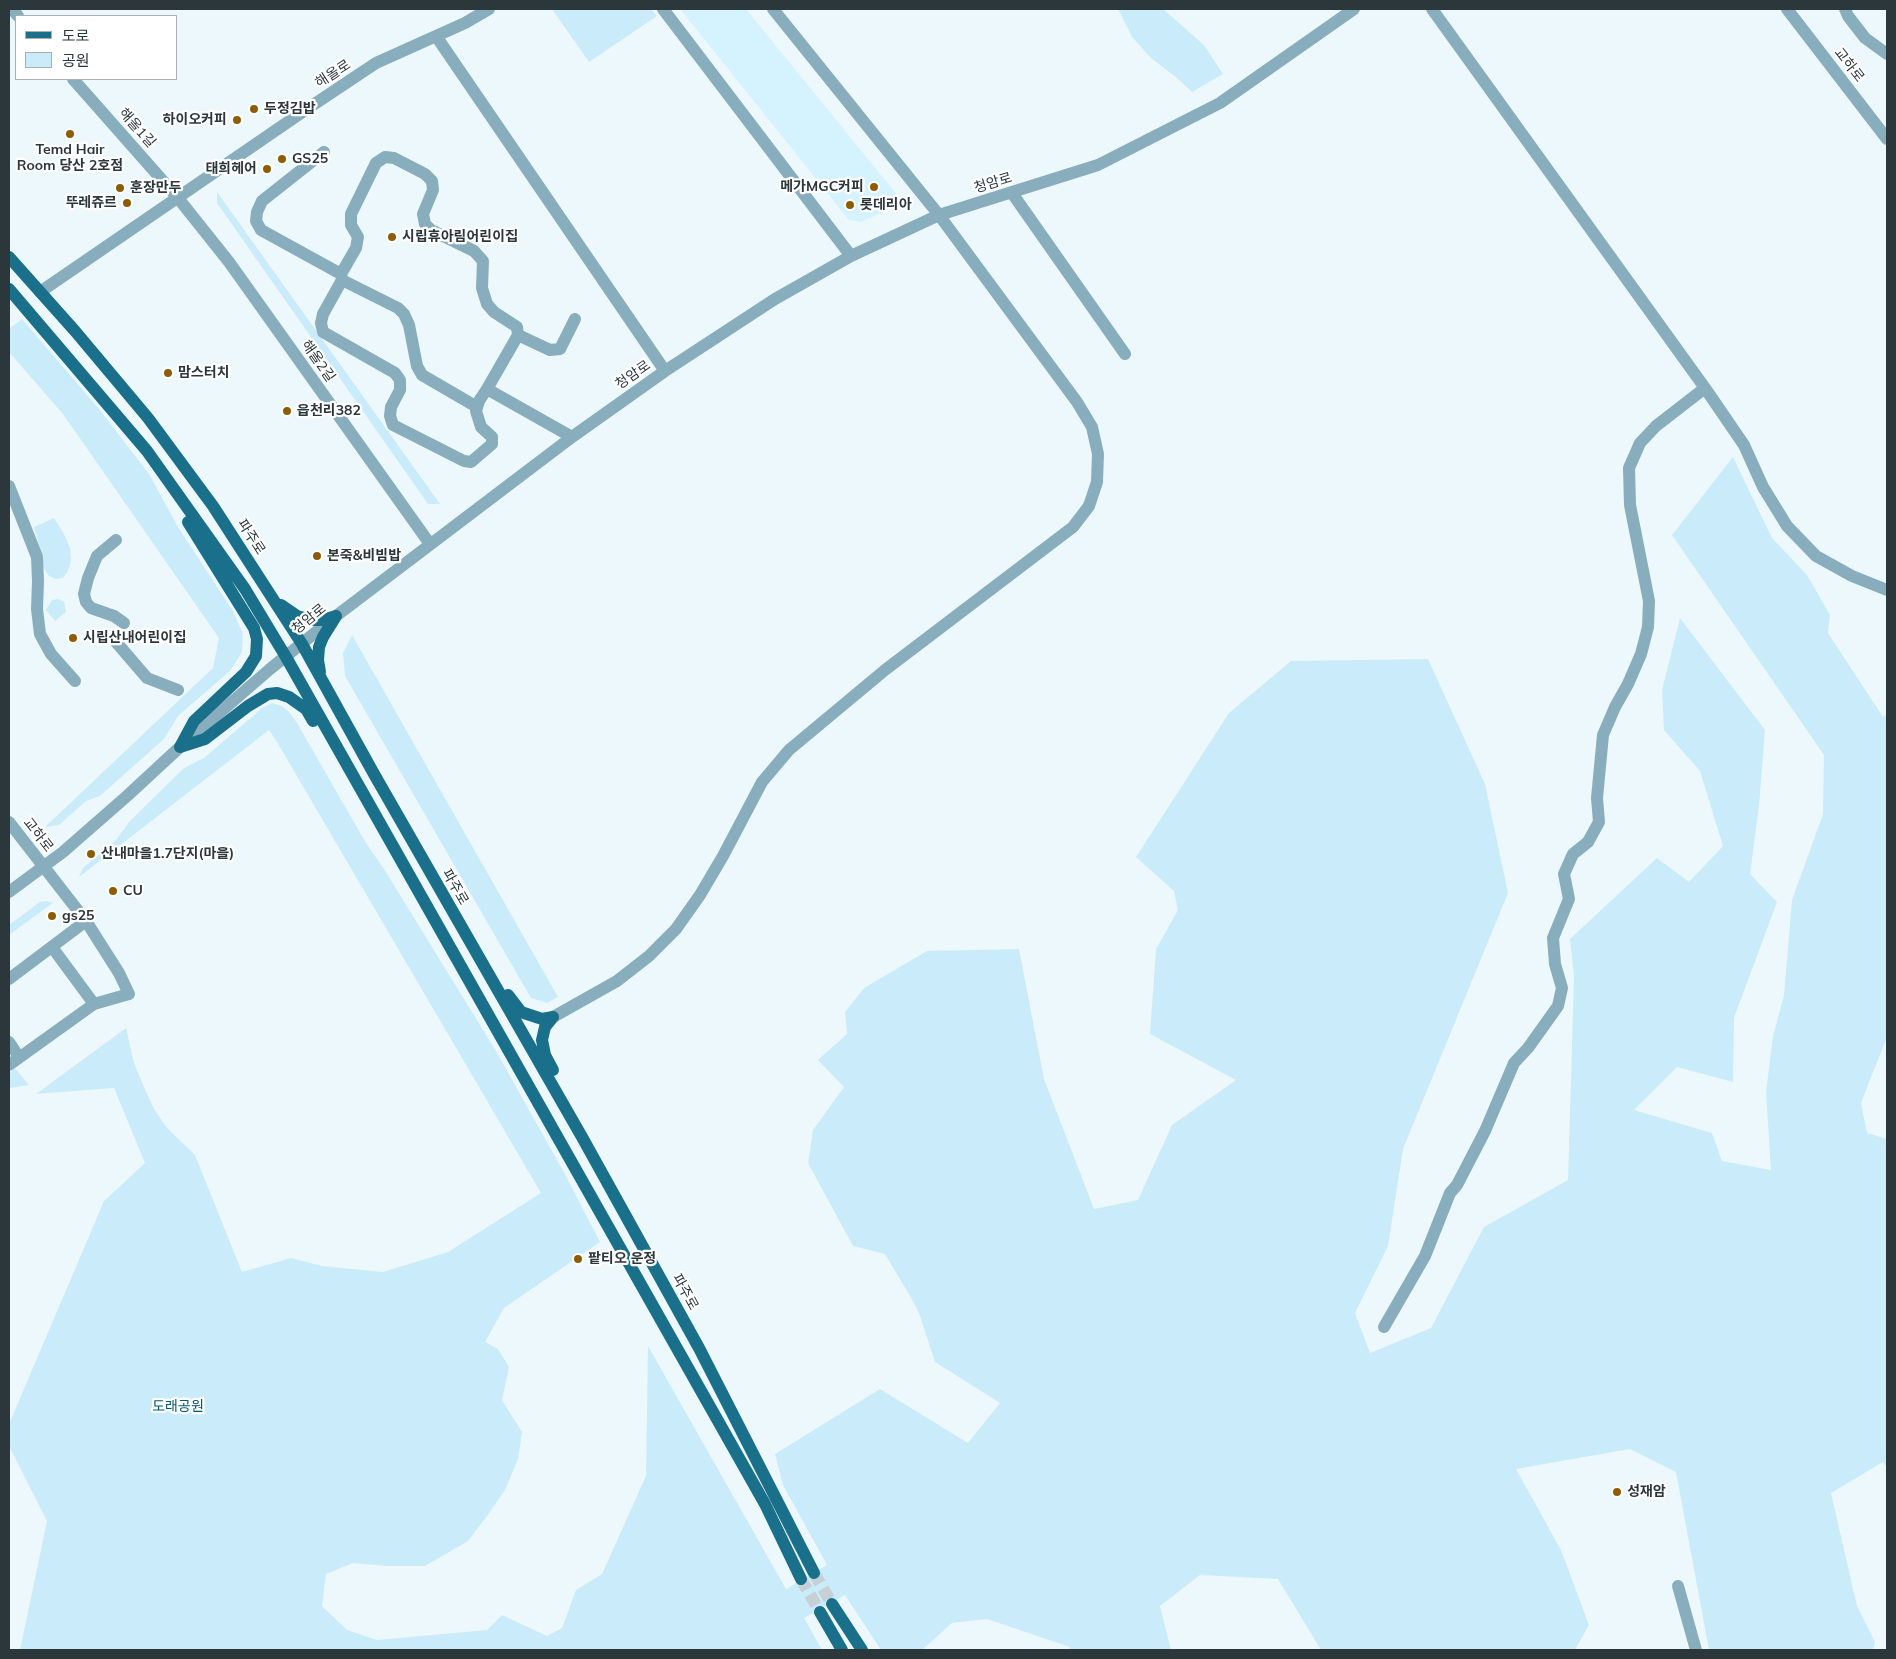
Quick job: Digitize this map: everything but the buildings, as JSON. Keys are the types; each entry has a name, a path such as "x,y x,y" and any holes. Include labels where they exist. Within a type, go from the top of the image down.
{"main road":[{"name":"파주로","path":"9,257 75,330 148,418 213,506 302,644 575,1125 699,1348 814,1573"},
{"path":"9,289 147,451 245,589 286,657 765,1504 801,1579"},
{"path":"173,487 187,520 254,628 257,639 256,656 246,672 194,722 180,747"},
{"path":"270,595 285,609 297,616 311,620 323,620 336,616"},
{"path":"326,688 320,673 319,647 336,616"},
{"path":"180,747 205,739 248,706 268,694 277,693 289,697 306,709 350,784 385,833"},
{"path":"487,972 502,985 512,1002 521,1012 542,1020 553,1017"},
{"path":"553,1017 546,1026 542,1040 545,1055 571,1103 575,1125"},
{"path":"832,1604 862,1650"},
{"path":"820,1612 842,1650"}],"street":[{"name":"해올로","path":"40,292 376,63 465,23 489,9"},
{"path":"663,9 851,256"},
{"path":"553,1017 617,981 649,956 676,929 724,856 762,782 789,750 885,670 1073,527 1089,506 1097,482 1098,454 1092,427 1077,402 939,215 773,9"},
{"name":"청암로","path":"9,892 44,867 127,796 180,747 336,616 572,437 665,371 775,299 851,256 939,215 1098,165 1220,103 1354,9"},
{"path":"1432,9 1706,388 1744,445 1763,487 1787,526 1816,556 1852,576 1887,590"},
{"name":"교하로","path":"1787,9 1887,139"},
{"path":"1845,9 1848,16 1865,38 1887,54"},
{"path":"436,36 665,371"},
{"name":"해올1길","path":"74,80 178,198"},
{"path":"324,152 262,201 257,212 256,221 262,230 398,308 404,314 408,325 417,366 422,375 477,407"},
{"path":"385,157 394,158 426,174 432,181 433,190 423,214 425,224 430,230 474,251 483,261 482,288 487,304 494,312 517,327 518,334 479,401 476,411 481,427 492,437 492,444 471,462 464,462 393,425 390,416 391,407 400,390 400,380 395,373 324,332 322,324 323,314 356,248 358,237 352,225 351,214 376,163 385,157"},
{"path":"1012,193 1125,354"},
{"name":"해올2길","path":"178,198 229,262 430,544"},
{"path":"518,334 550,350 560,348 575,319"},
{"path":"400,380 420,371"},
{"path":"1384,1327 1425,1256 1450,1193 1457,1185 1485,1131 1514,1063 1528,1048 1558,1006 1562,988 1555,964 1553,938 1569,899 1564,874 1573,854 1588,842 1599,822 1597,798 1603,735 1641,654 1648,627 1649,601 1630,505 1630,468 1640,443 1706,388"},
{"path":"487,390 572,437"},
{"path":"9,486 36,557 38,581 37,609 40,634 51,654 75,681"},
{"path":"116,540 96,556 84,594 86,602 91,608 114,616 124,623"},
{"path":"116,642 147,678 178,690"},
{"name":"교하로","path":"9,822 86,921 119,972 129,994 94,1004"},
{"path":"9,979 86,921"},
{"path":"9,1042 14,1061 94,1004 52,947"},
{"path":"1678,1586 1696,1650"}],"shaded area":[{"path":"680,9 746,9 898,196 895,207 861,222 849,220"}],"green space":[{"path":"552,9 651,9 657,16 589,62"},
{"path":"1118,9 1163,9 1204,45 1223,74 1192,92 1151,58 1132,37"},
{"path":"217,192 440,504 428,504 217,203"},
{"path":"22,319 99,409 149,474 178,527 233,611 243,634 242,652 230,671 178,716 164,739 100,796 86,801 59,825 45,827 213,668 219,638 63,414 9,352 9,329"},
{"name":"도래공원","path":"1733,457 1772,538 1807,575 1830,615 1828,633 1883,717 1887,714 1887,1037 1861,1103 1867,1133 1887,1139 1887,1468 1883,1462 1831,1493 1857,1606 1875,1642 1873,1650 1709,1650 1676,1472 1630,1449 1516,1469 1561,1550 1589,1625 1575,1650 1321,1650 1278,1579 1200,1575 1160,1606 1171,1650 1070,1650 1070,1647 987,1619 952,1623 922,1650 881,1650 845,1595 804,1618 822,1650 20,1650 47,1521 9,1446 9,1424 104,1201 145,1163 114,1088 36,1094 126,1028 134,1063 154,1109 167,1128 195,1155 242,1272 291,1258 322,1266 383,1272 448,1252 541,1193 269,730 79,877 83,868 116,840 130,821 184,768 204,758 262,708 272,703 282,706 297,723 366,843 496,1051 566,1176 600,1242 504,1308 485,1342 498,1349 509,1367 502,1400 522,1432 518,1459 505,1490 468,1541 425,1566 388,1566 353,1563 326,1574 322,1606 347,1630 377,1640 487,1630 502,1615 547,1636 562,1628 576,1590 602,1574 646,1476 648,1346 786,1589 827,1565 783,1485 775,1454 880,1389 968,1443 1000,1403 935,1362 919,1313 885,1254 853,1246 808,1163 813,1130 844,1087 818,1060 847,1034 845,1012 864,988 927,951 1019,949 1044,1079 1094,1209 1138,1200 1172,1125 1236,1080 1150,1034 1156,949 1178,910 1174,891 1136,857 1229,713 1291,661 1428,659 1485,784 1508,893 1403,1149 1388,1246 1355,1313 1370,1353 1431,1328 1484,1227 1568,1180 1574,977 1570,939 1657,858 1689,882 1723,846 1700,771 1664,730 1662,690 1680,618 1765,730 1759,806 1750,874 1777,902 1734,1018 1733,1082 1677,1067 1634,1110 1712,1133 1722,1161 1771,1170 1766,1092 1773,1036 1784,995 1792,900 1823,814 1824,755 1672,535"},
{"path":"54,518 70,548 71,561 68,571 63,578 55,579 49,576 43,567 34,527"},
{"path":"58,599 64,602 66,612 55,621 46,610 52,600"},
{"path":"352,635 558,997 547,1003 531,998 345,676 343,653"},
{"path":"47,901 53,903 9,935 9,925 40,902"},
{"path":"15,1068 29,1085 9,1088 9,1073"}],"tunnel":[{"path":"814,1573 832,1604"},
{"path":"801,1579 820,1612"}],"place":[{"name":"두정김밥","path":"254,109"},
{"name":"하이오커피","path":"237,120"},
{"name":"Temd Hair Room 당산 2호점","path":"70,134"},
{"name":"GS25","path":"282,159"},
{"name":"태희헤어","path":"267,169"},
{"name":"메가MGC커피","path":"874,187"},
{"name":"훈장만두","path":"120,188"},
{"name":"뚜레쥬르","path":"127,203"},
{"name":"롯데리아","path":"850,205"},
{"name":"시립휴아림어린이집","path":"392,237"},
{"name":"맘스터치","path":"168,373"},
{"name":"읍천리382","path":"287,411"},
{"name":"본죽&비빔밥","path":"317,556"},
{"name":"시립산내어린이집","path":"73,638"},
{"name":"산내마을1.7단지(마을)","path":"91,854"},
{"name":"CU","path":"113,891"},
{"name":"gs25","path":"52,916"},
{"name":"팥티오 운정","path":"578,1259"},
{"name":"성재암","path":"1617,1492"}]}
